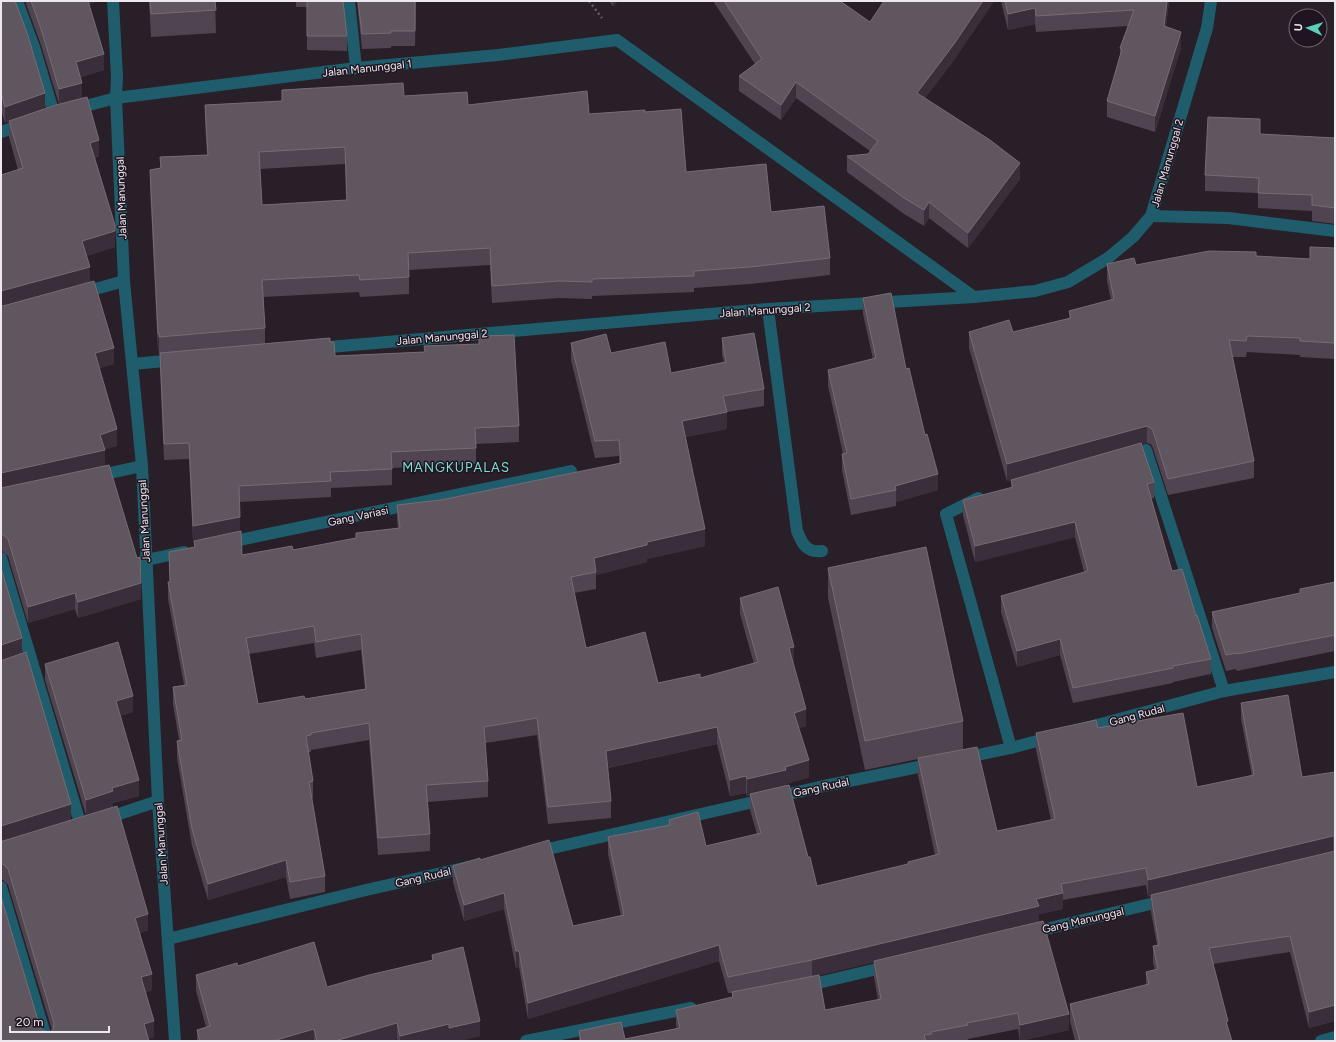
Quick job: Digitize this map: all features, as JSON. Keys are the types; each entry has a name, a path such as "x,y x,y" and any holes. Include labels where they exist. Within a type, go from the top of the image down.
{"street":[{"name":"Jalan Manunggal 1","path":"18,1 34,47 50,115 116,98 356,68 498,54 617,40 974,297"},
{"name":"Jalan Manunggal","path":"113,1 124,281 142,466 158,801 175,1041"},
{"path":"349,1 356,68"},
{"name":"Jalan Manunggal 2","path":"306,349 768,309 974,297 1035,291 1068,282 1108,258 1133,237 1152,216 1207,28 1211,1"},
{"path":"1,132 31,122"},
{"path":"1152,216 1228,218 1335,231"},
{"path":"70,296 124,281"},
{"path":"768,309 797,530 802,543 809,550 816,552 822,551"},
{"path":"132,364 187,359"},
{"path":"1116,458 1146,450 1224,691"},
{"path":"83,479 142,466"},
{"name":"Gang Variasi","path":"216,545 571,471"},
{"path":"989,494 974,498 946,514 1011,748"},
{"path":"146,560 193,550"},
{"path":"1,558 27,660 77,827 158,801"},
{"name":"Gang Rudal","path":"521,855 824,786 1011,748 1224,691 1335,672"},
{"name":"Gang Rudal","path":"168,940 366,890 482,864"},
{"path":"1,887 47,1041"},
{"name":"Gang Manunggal","path":"1016,936 1179,897"},
{"path":"790,989 899,964"},
{"path":"526,1041 705,1006"},
{"path":"1321,1041 1335,1037"}],"building":[{"path":"1,1 15,1 27,33 45,93 5,107 2,96 1,97"},
{"path":"31,1 88,1 104,54 76,62 82,83 59,89"},
{"path":"150,1 215,1 216,10 151,14"},
{"path":"307,1 343,1 347,36 307,36"},
{"path":"358,1 415,1 415,31 391,31 391,33 362,34"},
{"path":"724,1 840,1 870,22 884,1 983,1 954,44 917,93 990,140 1020,163 968,233 929,202 924,210 904,198 847,156 868,154 878,141 796,82 781,105 739,76 762,59"},
{"path":"1005,1 1167,1 1164,26 1181,32 1155,116 1107,101 1122,49 1120,48 1134,10 1036,16 1035,8 1008,14"},
{"path":"403,83 404,96 467,92 468,105 587,91 589,114 681,109 686,172 766,164 771,212 824,206 830,258 750,267 694,271 694,276 592,279 592,282 559,281 492,286 490,248 408,253 409,277 360,280 359,275 262,280 265,328 159,337 150,170 161,168 160,157 208,155 205,105 282,101 282,90","holes":["345,147 347,200 262,205 259,152"]},
{"path":"87,97 99,140 90,143 115,225 115,231 82,241 90,267 1,291 1,175 23,168 9,121 56,105"},
{"path":"1208,117 1260,119 1260,134 1335,138 1335,208 1312,205 1312,195 1258,193 1259,178 1205,175"},
{"path":"1310,247 1335,248 1334,343 1300,341 1300,338 1247,336 1246,341 1229,340 1254,461 1168,479 1153,431 1147,426 1007,464 969,332 1009,320 1013,332 1071,318 1069,311 1114,299 1107,264 1134,258 1136,265 1209,251 1256,252 1256,256 1310,259"},
{"path":"94,281 114,348 95,353 117,429 100,435 105,450 1,473 1,306"},
{"path":"891,293 906,369 909,368 925,435 927,434 938,474 895,486 896,490 851,499 842,454 847,453 828,370 876,358 863,298"},
{"path":"754,333 764,389 723,396 727,412 682,421 705,529 647,542 647,545 594,558 596,572 571,577 586,648 645,632 658,683 700,674 700,678 758,662 740,598 778,587 794,647 789,648 806,709 794,713 809,760 785,767 786,770 747,779 746,776 730,780 717,727 606,751 611,801 548,807 537,718 484,727 488,781 426,785 430,834 378,838 369,723 311,733 311,735 306,736 313,781 309,782 325,876 290,882 286,860 208,884 192,829 177,741 182,740 173,687 187,685 168,582 170,582 169,552 195,547 194,541 241,531 242,555 292,546 293,550 356,538 356,533 400,528 397,505 441,500 621,463 619,440 595,441 571,343 606,334 611,353 665,342 671,373 726,362 722,338","holes":["314,626 316,642 361,634 366,689 305,699 304,696 258,704 246,638"]},
{"path":"514,335 519,426 475,428 476,448 391,452 392,469 330,472 331,481 239,486 240,517 193,526 189,443 164,444 160,353 330,338 330,342 334,342 335,356 425,352 424,346 479,344 479,336"},
{"path":"1141,443 1154,482 1147,484 1172,571 1182,569 1211,659 1073,688 1060,639 1017,651 1001,596 1088,571 1075,522 975,546 963,500 1013,487 1011,480"},
{"path":"109,465 137,558 140,557 141,583 78,602 75,593 28,607 8,539 2,534 1,535 1,488"},
{"path":"926,547 963,721 865,741 828,568"},
{"path":"1,568 22,638 1,645"},
{"path":"1335,582 1335,635 1226,655 1212,612 1300,593 1300,589"},
{"path":"118,642 133,696 116,701 139,780 112,788 113,791 86,800 45,664"},
{"path":"26,652 71,804 1,826 1,660"},
{"path":"1288,695 1302,777 1335,772 1335,836 1148,880 1146,868 1061,884 1063,893 1036,899 1039,906 812,960 728,977 719,945 528,1003 519,951 516,951 504,893 464,905 453,866 480,858 480,860 549,840 573,926 624,915 608,837 670,825 669,820 698,812 706,846 761,833 750,794 789,785 817,886 908,864 908,862 939,854 918,758 977,747 997,831 1055,819 1036,733 1096,720 1098,728 1183,713 1197,787 1254,775 1241,703"},
{"path":"117,806 148,914 135,918 152,974 141,977 154,1021 144,1024 149,1041 1,1041 1,897 40,1027 42,1030 49,1032 53,1030 54,1023 8,869 1,864 1,841"},
{"path":"1335,851 1335,1005 1309,1012 1290,936 1209,948 1228,1021 1226,1022 1232,1041 1080,1041 1070,1004 1149,984 1146,972 1158,969 1153,946 1159,945 1151,895"},
{"path":"1043,921 1069,1014 1020,1025 1018,1013 931,1032 932,1034 924,1035 926,1041 581,1041 579,1031 621,1022 625,1039 680,1028 676,1010 733,997 732,992 819,975 825,1010 881,999 874,961"},
{"path":"314,942 327,987 369,975 433,960 432,955 463,947 480,1021 449,1028 449,1024 400,1036 397,1023 335,1041 317,1041 314,1029 273,1041 200,1041 197,1030 210,1026 196,975 237,963 238,966"}],"district":[{"name":"MANGKUPALAS","path":"456,467"}]}
